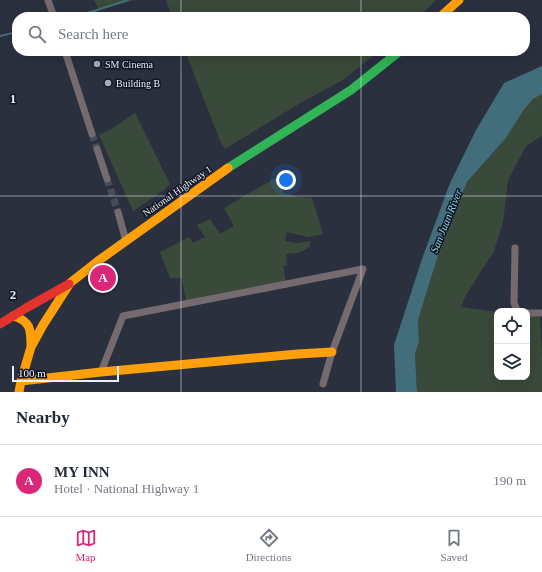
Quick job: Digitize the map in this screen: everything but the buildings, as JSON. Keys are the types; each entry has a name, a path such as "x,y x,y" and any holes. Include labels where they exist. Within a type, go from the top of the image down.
{"main road":[{"path":"446,12 459,0"},
{"name":"National Highway 1","path":"20,392 31,346 70,283 126,240 242,159 350,90 394,56"},
{"path":"0,324 70,283"},
{"path":"26,308 33,320 43,325"},
{"path":"13,316 19,317 28,324 31,330 31,346"},
{"path":"22,381 100,372 332,352"}],"street":[{"path":"48,0 52,12"},
{"path":"67,56 92,134"},
{"path":"97,149 107,179"},
{"path":"118,212 126,240"},
{"path":"516,248 514,303 516,308"},
{"path":"100,372 123,316 363,269 332,352 323,384"},
{"path":"530,313 542,313"}],"green space":[{"path":"94,0 134,0 99,10"},
{"path":"166,0 436,0 424,12 170,12"},
{"path":"187,56 373,56 343,80 302,102 225,149 221,143"},
{"path":"542,94 542,136 526,146 508,180 503,222 494,251 466,295 461,307 494,312 494,380 530,380 530,316 540,317 542,392 417,392 415,355 419,341 418,320 440,249 467,182 506,138 523,111 533,99"},
{"path":"135,113 170,184 164,190 133,211 99,135 110,130"},
{"path":"277,177 284,193 298,197 312,198 323,234 308,237 287,232 285,241 296,243 310,241 310,247 298,253 286,254 287,265 283,266 286,282 186,302 182,278 170,278 160,252 189,237 193,243 205,237 197,225 210,219 220,234 234,226 224,208"}],"water":[{"name":"San Juan River","path":"542,66 542,94 533,99 523,111 506,138 467,182 440,249 418,320 419,341 415,355 417,392 396,392 394,345 422,259 450,183 476,130 504,83"}],"waterway":[{"path":"91,12 128,0"},
{"path":"0,36 12,33"}],"tunnel":[{"path":"92,134 97,149"},
{"path":"107,179 118,212"}],"traffic: fast":[{"path":"228,168 351,90 394,56"}],"traffic: slow":[{"path":"446,12 459,0"},
{"path":"19,392 31,347 43,325 70,283 98,261 228,168"},
{"path":"13,316 19,318 29,327 31,347"},
{"path":"21,381 101,372 332,352"}],"traffic: jam":[{"path":"0,324 69,284"}],"place":[{"name":"SM Cinema","path":"97,64"},
{"name":"Building B","path":"108,83"},
{"name":"MY INN","path":"103,278"}]}
